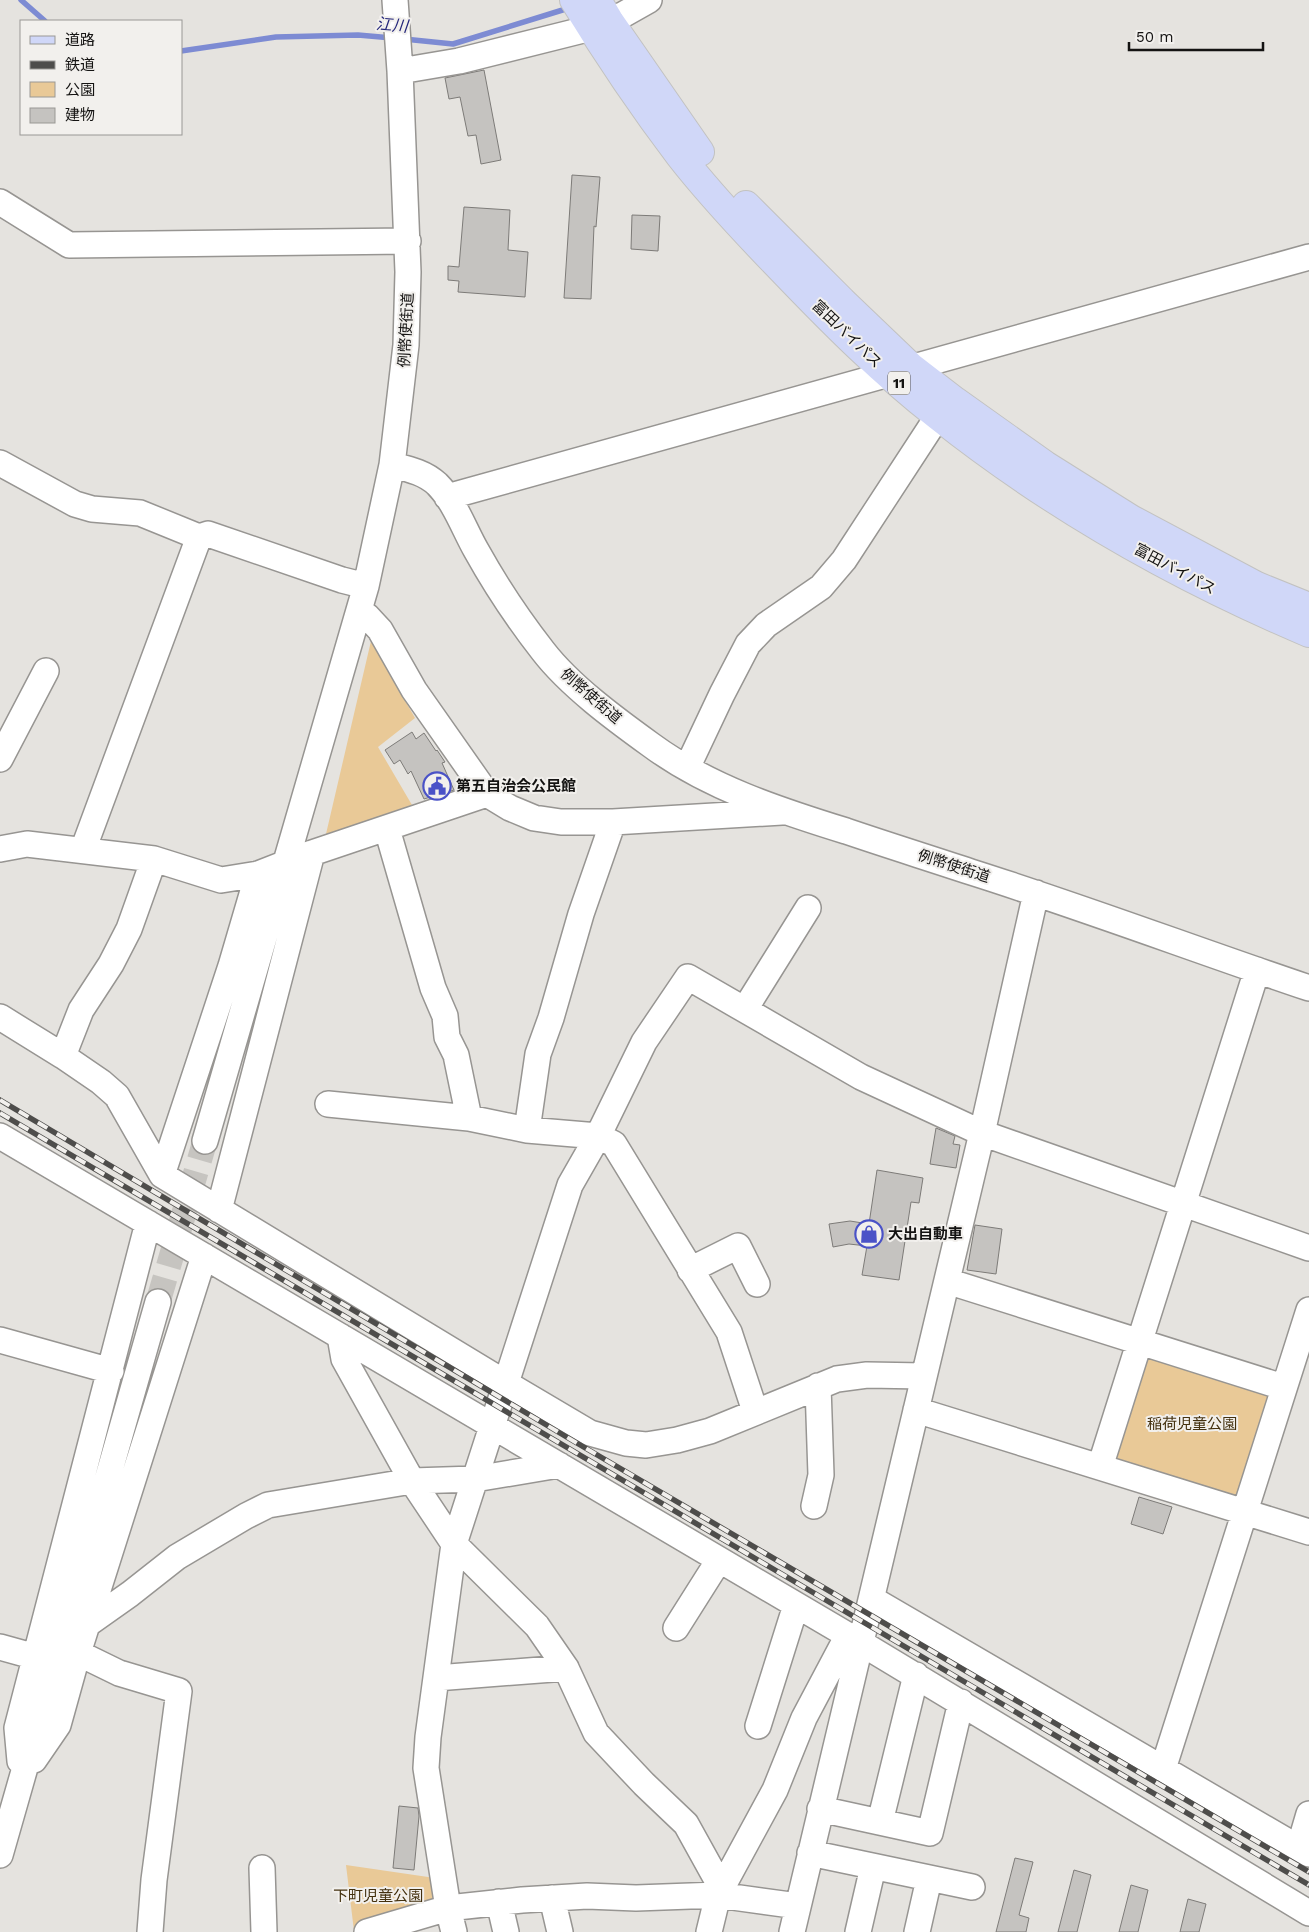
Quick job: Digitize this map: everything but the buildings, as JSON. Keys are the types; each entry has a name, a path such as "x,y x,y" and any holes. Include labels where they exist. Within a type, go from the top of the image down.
{"main road":[{"name":"富田バイパス","path":"594,13 631,89 682,158 738,224 832,322 899,370 1131,519 1257,586 1309,607"},
{"name":"富田バイパス","path":"899,370 938,416 1033,485 1120,539 1250,607 1309,633"}],"street":[{"name":"例幣使街道","path":"395,0 408,241 406,345 392,465 427,476 447,497 493,580 545,654 565,675 608,713 653,746 687,768 784,812 1036,893 1309,988"},
{"path":"400,71 459,61 594,13 649,0"},
{"path":"0,202 69,245 408,241"},
{"path":"447,497 1309,257"},
{"path":"687,768 748,644 766,625 821,587 844,560 938,416"},
{"path":"0,463 75,504 92,509 140,513 199,537 208,534 342,580 366,586"},
{"path":"205,1141 366,586 392,465"},
{"path":"83,850 199,537"},
{"path":"359,611 367,616 380,630 414,690 487,794 510,808 534,818 561,822 613,822 784,812"},
{"path":"0,760 46,671"},
{"path":"0,849 27,844 154,859 221,880 258,874 312,853 487,794"},
{"path":"527,1130 538,1054 551,1018 580,914 613,822"},
{"path":"387,829 433,988 445,1016 447,1037 456,1055 469,1118"},
{"path":"219,1210 312,853"},
{"path":"63,1056 81,1010 111,964 129,929 154,859"},
{"path":"162,1175 231,966 258,874"},
{"path":"708,1932 718,1895 775,1790 804,1718 855,1639 872,1600 982,1133 1036,893"},
{"path":"745,1009 808,908"},
{"path":"1100,1467 1257,970"},
{"path":"454,1932 448,1908 426,1768 428,1737 454,1544 570,1185 598,1136 644,1042 688,977 860,1077 982,1133 1309,1248"},
{"path":"0,1017 63,1056 101,1082 117,1096 162,1175 590,1433 626,1443 646,1445 677,1440 710,1431 837,1379 867,1375 924,1376"},
{"path":"328,1104 469,1118 527,1130 598,1136 614,1144 729,1332 755,1411"},
{"path":"0,1136 916,1675 1309,1914"},
{"path":"22,1779 17,1728 148,1223"},
{"path":"690,1270 738,1246 758,1284"},
{"path":"22,1779 58,1725 78,1653 204,1256"},
{"path":"947,1281 1283,1387"},
{"path":"0,1855 158,1302"},
{"path":"1163,1769 1246,1512 1283,1387 1307,1325"},
{"path":"340,1336 344,1359 412,1482 454,1544 537,1626 566,1668 596,1733 644,1784 686,1824 717,1880 718,1895"},
{"path":"0,1340 111,1371"},
{"path":"814,1506 821,1475 818,1386"},
{"path":"916,1410 1309,1532"},
{"path":"89,1623 177,1557 268,1505 412,1482 476,1479 559,1465"},
{"path":"676,1628 719,1560"},
{"path":"872,1600 1304,1851 1309,1814"},
{"path":"758,1726 796,1605"},
{"path":"792,1932 820,1809 855,1639"},
{"path":"0,1647 36,1658"},
{"path":"78,1653 119,1673 179,1691 154,1880 150,1932"},
{"path":"436,1678 566,1668"},
{"path":"880,1822 916,1675"},
{"path":"820,1809 930,1833 961,1702"},
{"path":"810,1853 972,1887"},
{"path":"858,1932 873,1867"},
{"path":"262,1868 264,1932"},
{"path":"917,1932 929,1879"},
{"path":"367,1932 448,1908 552,1898 587,1896 636,1898 718,1895 798,1906"},
{"path":"552,1898 560,1932"},
{"path":"499,1902 506,1932"}],"green space":[{"path":"371,641 415,718 378,747 412,805 326,834"},
{"name":"稲荷児童公園","path":"1146,1349 1273,1389 1238,1500 1111,1460"},
{"name":"下町児童公園","path":"346,1865 435,1878 434,1908 354,1931"}],"waterway":[{"name":"江川","path":"21,0 44,20"},
{"name":"江川","path":"404,39 453,44 569,8"},
{"name":"江川","path":"182,51 276,37 358,35 392,38"}],"tunnel":[{"path":"158,1302 205,1141"}],"railway":[{"path":"0,1100 570,1439 1309,1872"},
{"path":"0,1113 1309,1885"}],"place":[{"name":"第五自治会公民館","path":"437,786"},
{"name":"大出自動車","path":"869,1234"}]}
